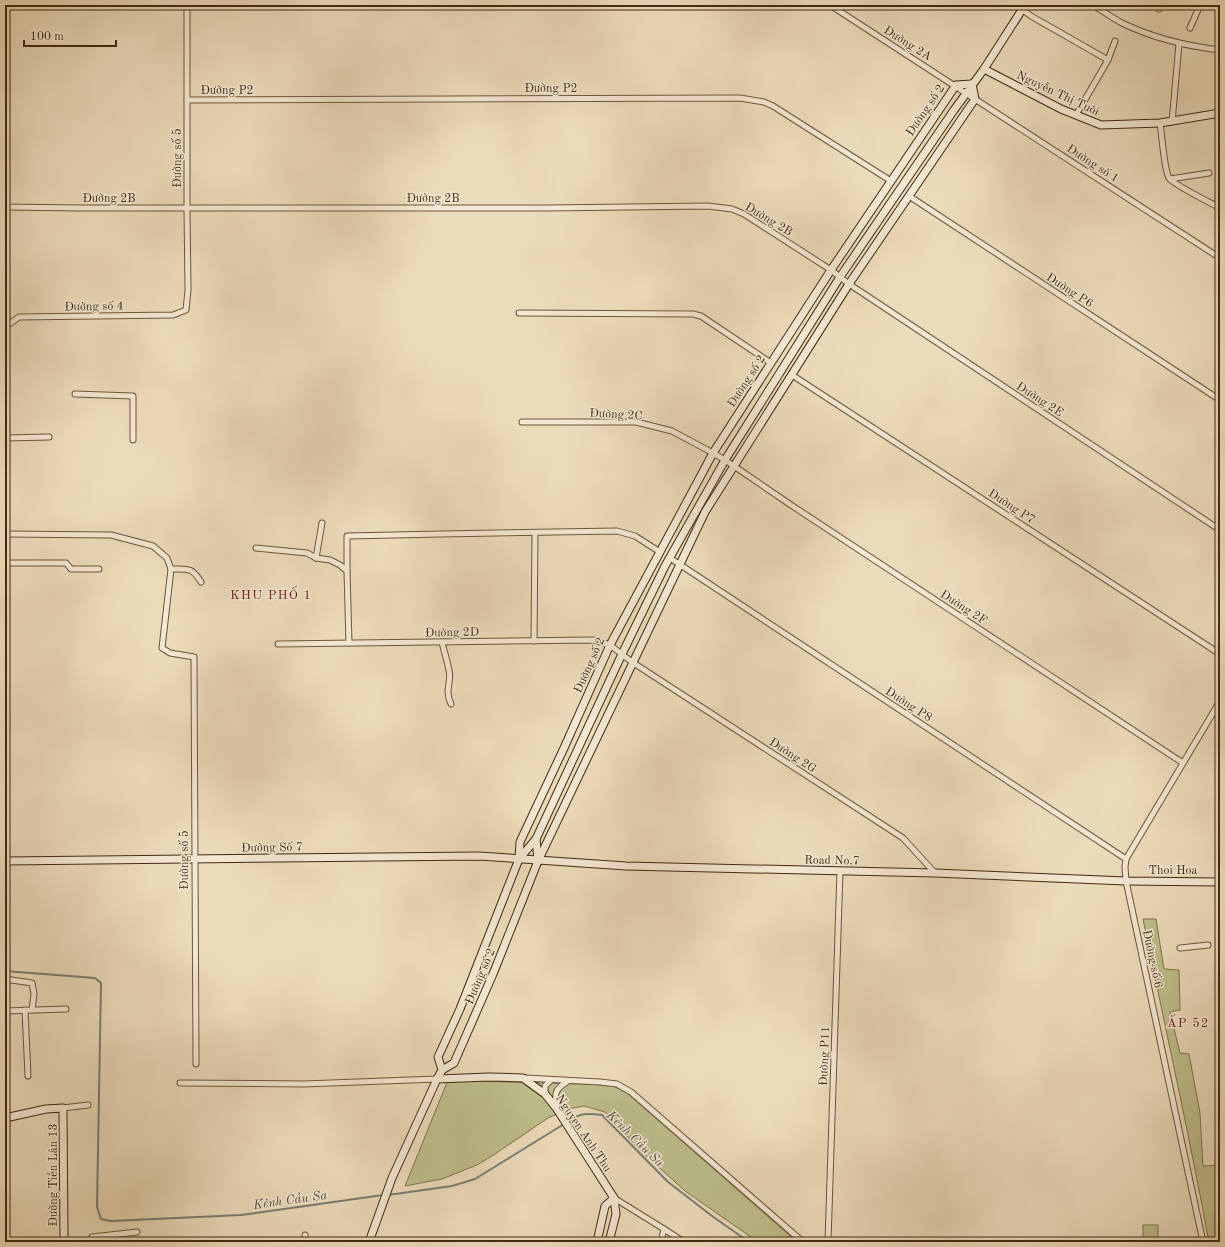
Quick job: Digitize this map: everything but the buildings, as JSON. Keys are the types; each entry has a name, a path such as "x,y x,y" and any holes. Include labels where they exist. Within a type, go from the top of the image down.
{"main road":[{"name":"Đường số 2","path":"519,859 536,839 622,654 670,558 725,460 840,277 972,84 984,69 1021,6"},
{"name":"Nguyễn Thị Tuôi","path":"984,69 1061,109 1101,125 1172,122 1220,113"},
{"name":"Đường số 2","path":"442,1070 438,1058 460,1009 519,859 520,842 610,645 713,453 831,270 956,85 972,84"},
{"path":"972,84 975,99"},
{"name":"Đường số 2","path":"369,1242 392,1178 437,1079 442,1070 454,1063 538,861 705,512 849,284 975,99"},
{"name":"Đường số 2","path":"536,839 538,861"},
{"name":"Đường Số 7","path":"5,861 479,856 538,861"},
{"name":"Road No.7","path":"538,861 626,866 935,873 1126,881"},
{"name":"Thoi Hoa","path":"1126,881 1220,882"},
{"path":"437,1079 488,1077 523,1078"},
{"name":"Nguyen Anh Thu","path":"523,1078 545,1094 557,1109 614,1198 616,1214 609,1242"},
{"path":"5,1118 46,1109 63,1108"},
{"name":"Đường Tiền Lân 13","path":"63,1108 64,1242"},
{"path":"597,1242 605,1206 614,1198"}],"street":[{"name":"Đường số 5","path":"186,310 188,290 187,5"},
{"name":"Đường 2A","path":"830,5 956,85"},
{"path":"1093,5 1121,23 1136,29 1179,44 1220,50"},
{"path":"1190,28 1200,5"},
{"path":"1021,6 1031,16 1108,60"},
{"path":"1076,115 1108,60 1115,41"},
{"path":"1172,122 1179,44"},
{"name":"Đường số 1","path":"956,85 975,99 1220,258"},
{"name":"Đường P2","path":"187,100 740,98 764,102 773,106 891,182"},
{"path":"1160,123 1168,176 1170,179 1191,193 1220,208"},
{"path":"1170,179 1209,173"},
{"name":"Đường P6","path":"909,196 1220,400"},
{"name":"Đường 2B","path":"5,207 720,207 732,209 744,214 840,277"},
{"name":"Đường 2E","path":"840,277 1220,530"},
{"name":"Đường số 4","path":"5,327 19,317 173,315 186,310"},
{"path":"519,313 693,314 701,316 771,363"},
{"name":"Đường P7","path":"792,375 1220,654"},
{"path":"75,394 133,396 133,440"},
{"name":"Đường 2C","path":"522,422 636,422 672,431 725,460"},
{"path":"5,438 49,437"},
{"name":"Đường 2F","path":"725,460 1183,763"},
{"path":"316,558 322,523"},
{"path":"349,643 347,536 617,531 635,536 660,552"},
{"path":"534,641 535,533"},
{"path":"5,534 111,535 152,546 167,558 171,569 192,570 201,582"},
{"path":"256,548 307,553 316,558 330,560 340,564 347,571"},
{"name":"Đường P8","path":"670,558 1126,859"},
{"path":"5,563 66,563 71,569 99,569"},
{"name":"Đường số 5","path":"171,569 162,648 170,653 194,656 196,1064"},
{"name":"Đường 2D","path":"278,644 594,640 610,645 622,654"},
{"path":"442,642 449,670 450,680 447,694 451,704"},
{"name":"Đường 2G","path":"622,654 632,662 903,838 935,873"},
{"path":"1126,859 1220,701"},
{"name":"Đường số 6","path":"1126,859 1126,881 1203,1242"},
{"name":"Đường P11","path":"828,1242 840,871"},
{"path":"1180,948 1208,945"},
{"path":"5,979 32,983 34,994 32,1010"},
{"path":"5,1011 66,1009"},
{"path":"25,1010 28,1076"},
{"path":"523,1078 617,1084 631,1092 803,1242"},
{"path":"180,1083 304,1084 437,1079"},
{"path":"545,1094 545,1086 551,1080"},
{"path":"557,1109 555,1099 556,1092 560,1086 568,1081"},
{"path":"63,1108 88,1105"},
{"path":"614,1198 684,1242"},
{"path":"661,1242 664,1229"},
{"path":"93,1242 92,1237 137,1232"},
{"path":"305,1235 305,1242"}],"green space":[{"path":"1143,919 1156,919 1164,969 1179,970 1180,1010 1170,1012 1180,1053 1189,1054 1200,1113 1203,1166 1220,1165 1220,1242 1209,1242"},
{"path":"448,1080 611,1085 627,1093 797,1242 758,1242 685,1191 642,1152 605,1112 584,1106 568,1109 548,1118 477,1165 442,1179 405,1186"},
{"path":"1143,1225 1158,1225 1158,1242 1143,1242"}],"waterway":[{"name":"Kênh Cầu Sa","path":"5,971 95,978 101,983 97,1207 101,1219 111,1221 241,1215 383,1195"},
{"name":"Kênh Cầu Sa","path":"568,1121 584,1114 602,1115 668,1182 749,1242"},
{"name":"Kênh Cầu Sa","path":"388,1195 452,1186 475,1179 564,1124"}],"district":[{"name":"KHU PHỐ 1","path":"271,594"},
{"name":"ẤP 52","path":"1188,1022"}]}
